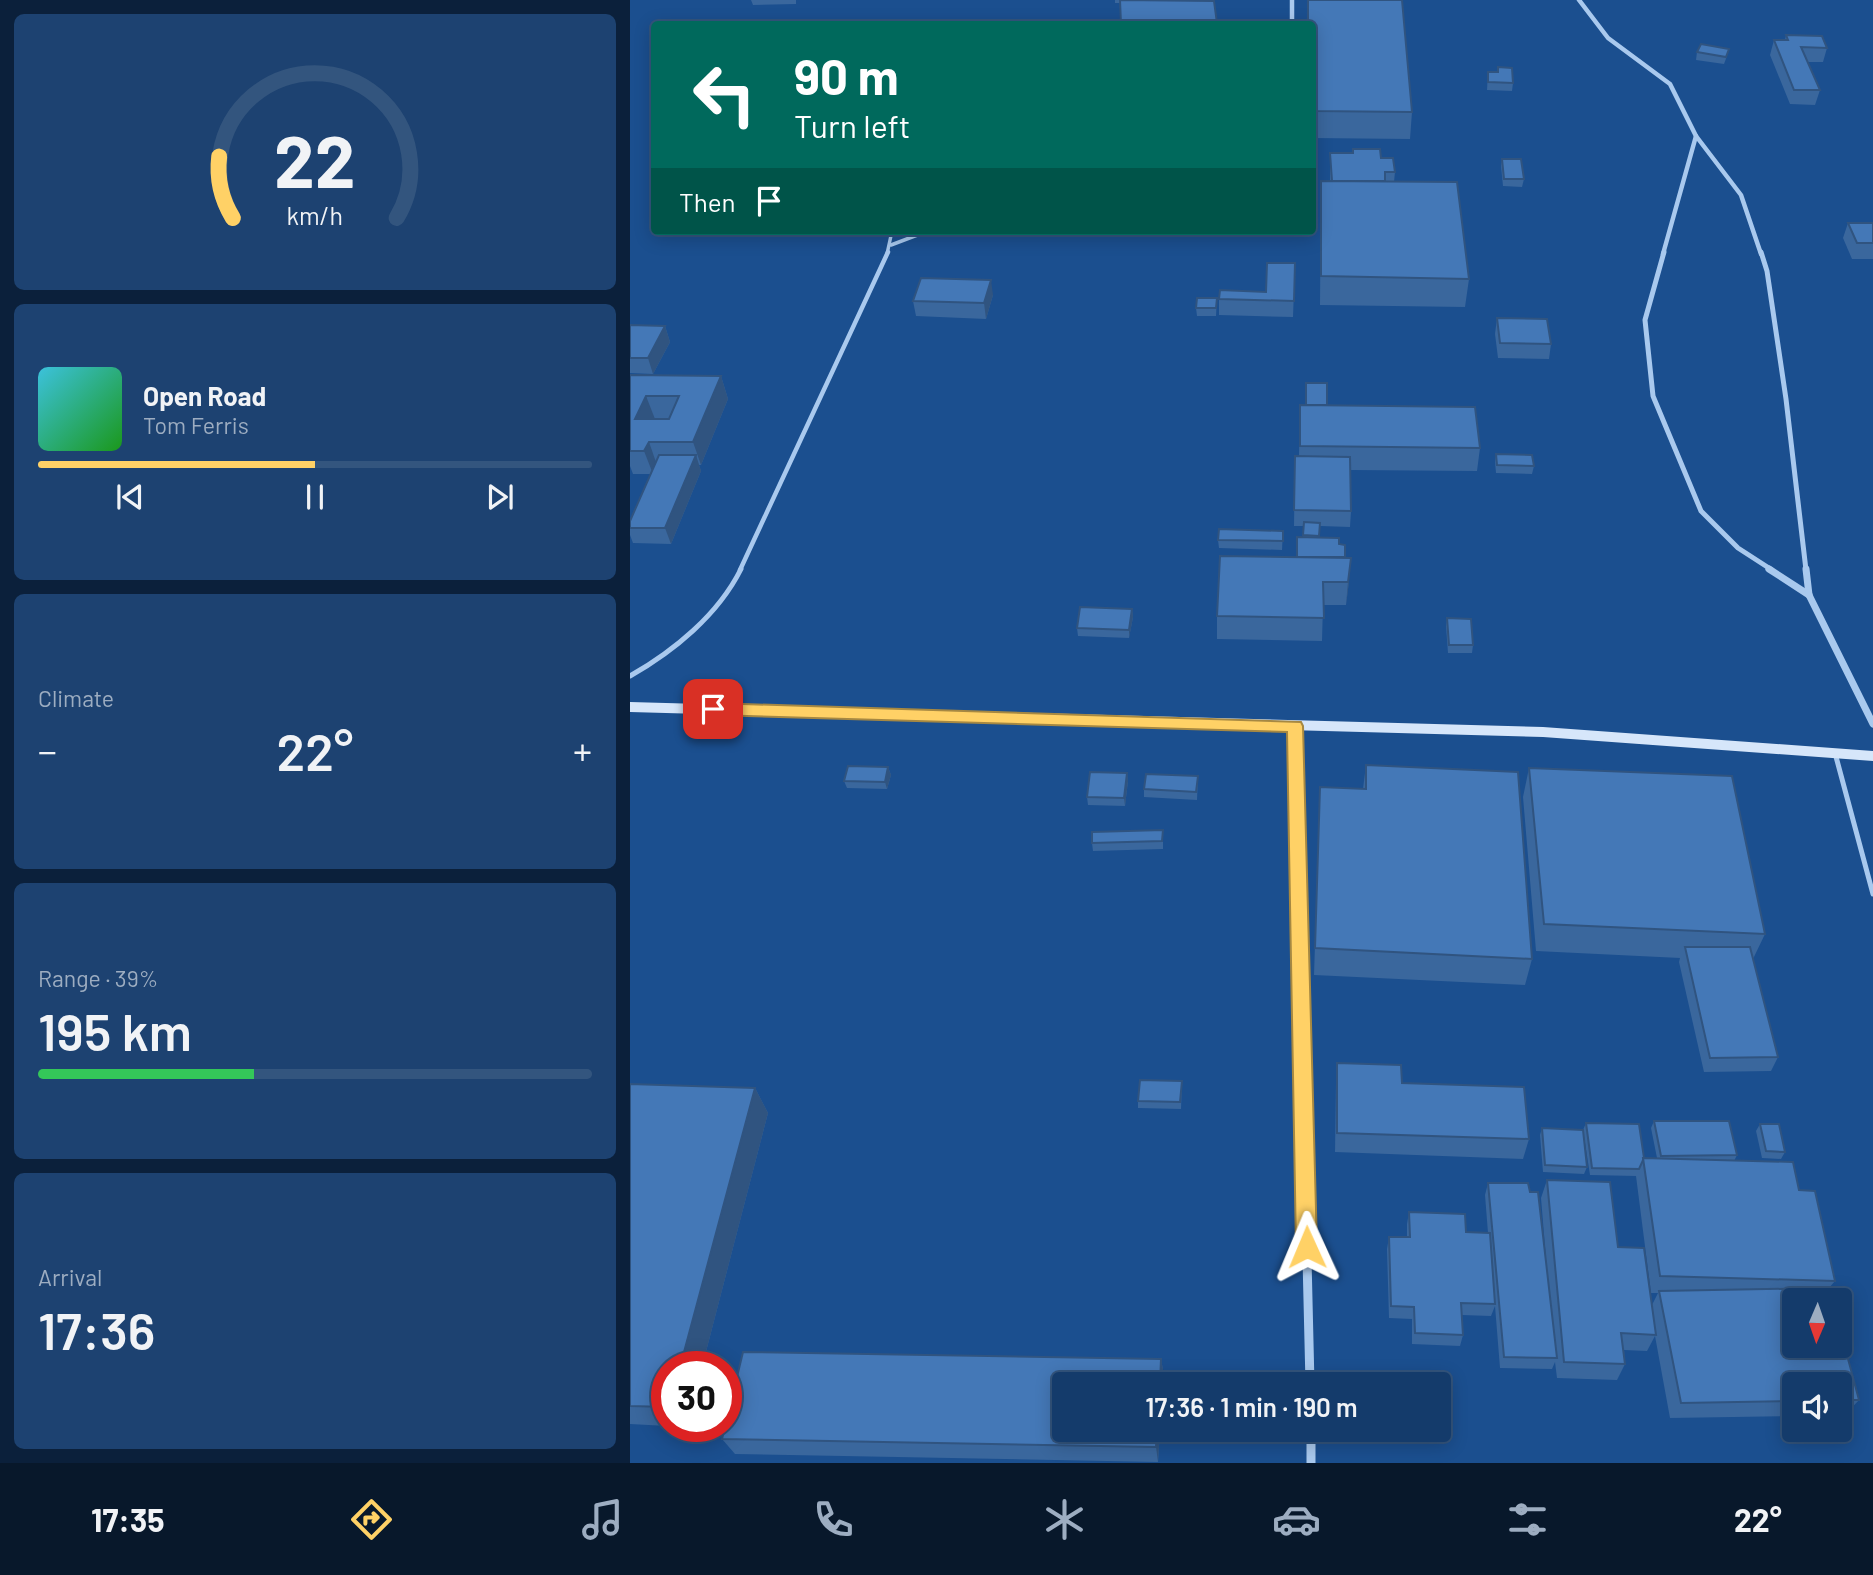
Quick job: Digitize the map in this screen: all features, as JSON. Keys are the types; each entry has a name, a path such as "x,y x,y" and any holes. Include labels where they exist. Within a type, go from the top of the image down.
{"street":[{"path":"1292,0 1292,21"},
{"path":"1579,0 1608,38 1670,84 1696,136 1741,195 1767,271 1786,399 1809,595 1873,724"},
{"path":"1696,136 1645,320 1653,396 1701,511 1738,548 1809,595"},
{"path":"630,707 1543,732 1873,756"},
{"path":"1295,726 1310,1372"},
{"path":"1311,1442 1311,1463"}],"lane":[{"path":"630,677 679,643 714,608 739,572 891,245 892,235"},
{"path":"891,245 917,235"},
{"path":"1835,754 1873,894"}],"building":[{"path":"1120,0 1214,1 1217,21 1121,21"},
{"path":"1308,0 1402,0 1412,112 1316,111 1316,21 1308,21"},
{"path":"1786,35 1822,36 1827,48 1801,47 1820,90 1794,90 1774,40 1788,40"},
{"path":"1701,44 1729,49 1726,57 1697,52"},
{"path":"1498,67 1512,68 1513,83 1488,82 1488,72 1498,72"},
{"path":"1353,149 1380,149 1381,158 1393,158 1395,172 1385,172 1385,181 1332,181 1330,153 1353,153"},
{"path":"1502,159 1521,159 1524,179 1504,179"},
{"path":"1321,181 1457,182 1469,279 1321,276"},
{"path":"1848,223 1873,223 1873,243 1857,243"},
{"path":"1267,263 1295,263 1294,301 1219,299 1220,290 1266,292"},
{"path":"921,278 991,280 984,303 913,301"},
{"path":"1197,298 1217,298 1216,308 1196,308"},
{"path":"1497,318 1547,319 1551,344 1500,343"},
{"path":"630,325 665,326 648,358 630,358"},
{"path":"630,375 721,376 693,442 649,442 644,451 630,451","holes":["646,396 679,396 669,419 635,419"]},
{"path":"1306,383 1327,383 1327,405 1306,405"},
{"path":"1300,405 1475,407 1480,448 1300,446"},
{"path":"1496,454 1532,455 1534,466 1497,465"},
{"path":"659,455 696,455 665,528 630,528 630,521"},
{"path":"1295,456 1350,457 1351,511 1294,510"},
{"path":"1304,522 1320,523 1319,536 1303,535"},
{"path":"1219,529 1283,531 1283,541 1218,540"},
{"path":"1297,537 1339,538 1339,544 1345,545 1345,557 1297,557"},
{"path":"1220,556 1351,558 1348,582 1323,582 1324,618 1217,616"},
{"path":"1080,607 1132,609 1129,630 1077,628"},
{"path":"1447,618 1471,619 1473,645 1449,645"},
{"path":"1366,765 1518,772 1532,959 1315,948 1320,787 1366,789"},
{"path":"848,766 888,767 885,782 844,781"},
{"path":"1529,768 1732,776 1765,934 1544,924"},
{"path":"1090,772 1127,773 1124,798 1087,797"},
{"path":"1146,774 1198,776 1196,792 1144,789"},
{"path":"1163,830 1162,841 1092,843 1092,832"},
{"path":"1685,947 1750,947 1778,1057 1710,1058"},
{"path":"1337,1063 1401,1065 1402,1083 1524,1087 1529,1139 1337,1133"},
{"path":"1140,1080 1182,1081 1180,1102 1138,1101"},
{"path":"630,1084 755,1088 684,1351 651,1351 651,1407 630,1406"},
{"path":"1654,1121 1729,1121 1737,1155 1661,1156"},
{"path":"1586,1123 1639,1124 1644,1158 1639,1169 1592,1168"},
{"path":"1760,1124 1779,1124 1785,1152 1766,1151"},
{"path":"1542,1128 1583,1130 1587,1167 1545,1165"},
{"path":"1643,1158 1793,1162 1799,1190 1815,1191 1835,1281 1660,1276"},
{"path":"1547,1180 1610,1182 1618,1247 1644,1248 1656,1335 1621,1333 1625,1364 1564,1362"},
{"path":"1488,1183 1528,1183 1530,1192 1538,1192 1557,1358 1504,1357"},
{"path":"1409,1212 1465,1214 1466,1232 1490,1233 1495,1304 1461,1303 1463,1335 1415,1333 1414,1307 1391,1306 1389,1237 1410,1237"},
{"path":"1782,1289 1782,1358 1848,1358 1852,1372 1782,1372 1782,1401 1681,1403 1659,1291"},
{"path":"743,1352 1161,1359 1160,1372 1052,1372 1052,1442 1156,1442 1156,1447 742,1439"},
{"path":"1852,1374 1859,1400 1852,1400"}],"route":[{"path":"713,709 1295,726 1307,1247"}]}
